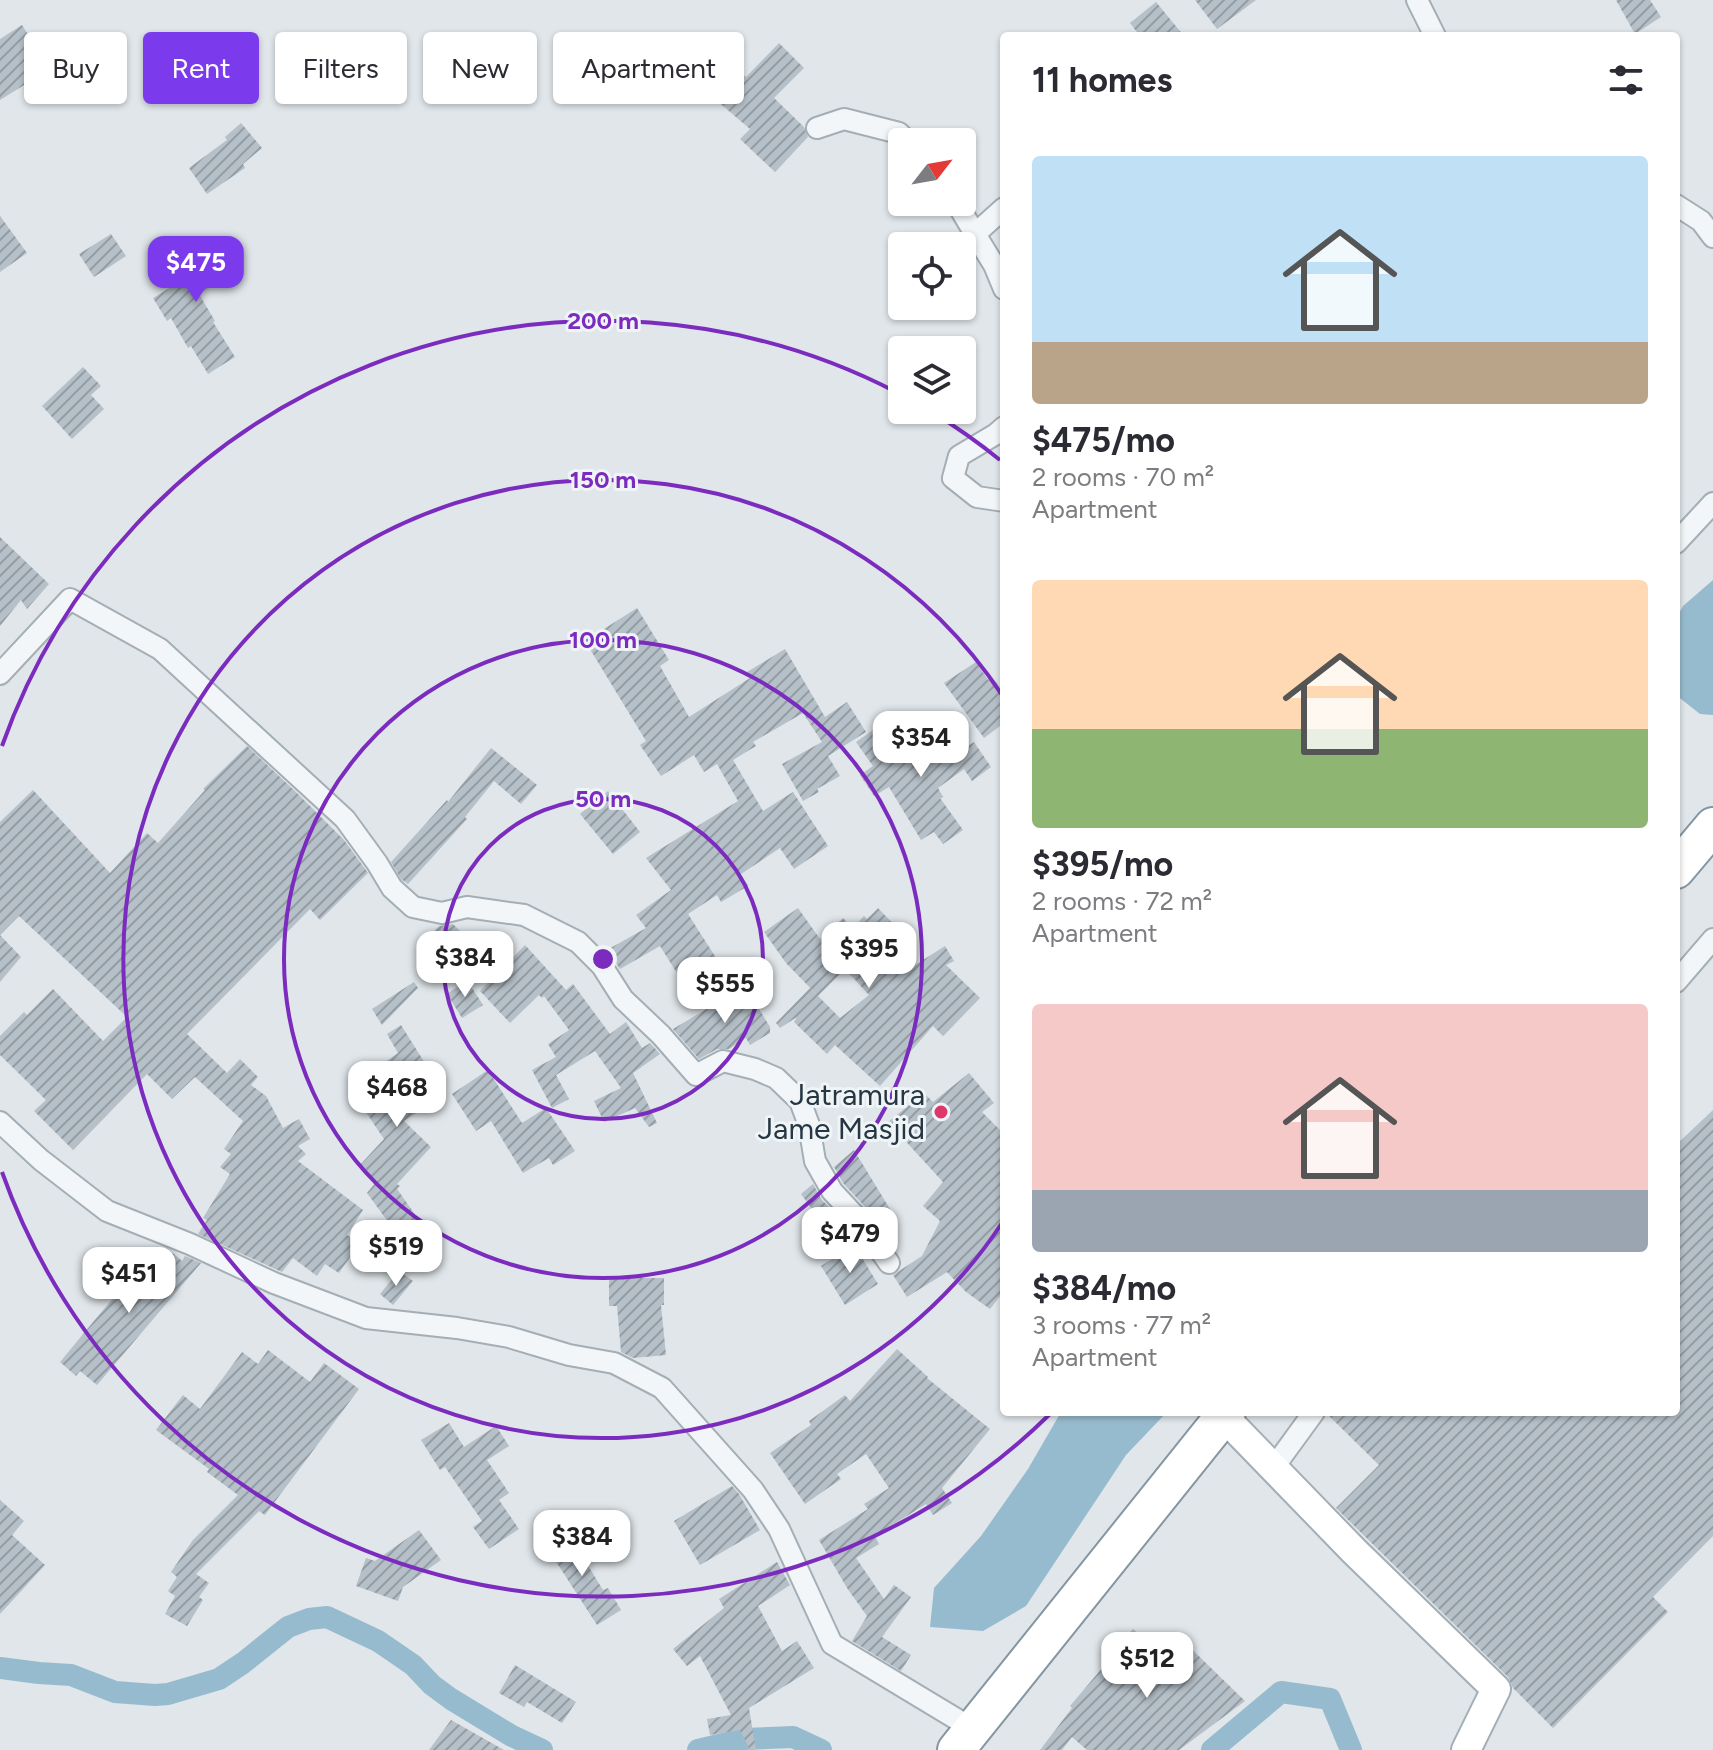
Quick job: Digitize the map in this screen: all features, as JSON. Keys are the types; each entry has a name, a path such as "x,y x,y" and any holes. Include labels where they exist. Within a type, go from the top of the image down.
{"highway":[{"path":"1680,865 1713,826"},
{"path":"964,1740 1223,1416"}],"street":[{"path":"1417,0 1433,32"},
{"path":"817,128 844,119 888,130"},
{"path":"1680,208 1701,221 1713,237"},
{"path":"976,233 1000,212"},
{"path":"976,236 1000,279"},
{"path":"1000,430 959,456 953,478 977,497 1000,500"},
{"path":"1680,539 1713,503"},
{"path":"0,674 70,599 160,649 345,819 392,888 413,907 442,913 467,907 524,915 578,942 602,966 623,999 661,1035 696,1075 723,1061 776,1078 800,1101 809,1125 815,1161 832,1191 858,1219 889,1263"},
{"path":"1680,977 1713,939"},
{"path":"0,1122 41,1160 107,1211 190,1244 274,1283 366,1318 496,1335 569,1355 614,1363 662,1388 753,1490 779,1529 832,1644 964,1740"},
{"path":"1227,1416 1354,1551 1496,1689 1466,1750"},
{"path":"1274,1467 1311,1416"}],"water":[{"path":"1713,580 1713,715 1700,714 1680,698 1680,612"},
{"path":"1059,1416 1163,1416 1126,1455 1026,1606 983,1631 930,1627 934,1588 981,1536 1028,1469"}],"building":[{"path":"1195,0 1256,0 1217,29"},
{"path":"1616,0 1650,0 1661,17 1634,32"},
{"path":"1156,2 1181,32 1137,32 1130,23"},
{"path":"22,25 26,32 24,32 24,85 0,100 0,39"},
{"path":"779,43 804,68 774,98 804,127 808,137 775,172 740,139 750,129 721,104 744,104 744,75 746,77"},
{"path":"241,123 262,148 243,164 245,168 207,194 189,168 227,140 225,137"},
{"path":"0,216 27,253 0,272"},
{"path":"111,234 126,256 94,277 79,254"},
{"path":"212,236 226,259 208,271 216,283 199,294 235,357 208,374 171,318 167,321 153,298 173,286 167,277 184,267 174,251 188,242 192,248"},
{"path":"83,367 101,386 91,395 104,409 72,439 42,406"},
{"path":"0,537 49,584 27,609 21,600 0,626"},
{"path":"637,608 669,660 660,666 689,717 750,678 747,672 785,649 825,717 847,702 866,732 828,756 840,776 803,801 782,764 822,742 803,713 753,742 756,746 733,760 763,811 793,792 828,846 794,869 780,848 741,874 748,886 721,902 717,895 688,914 720,964 685,986 660,946 620,969 607,950 646,928 636,915 671,890 646,858 738,801 717,764 704,772 694,755 661,776 640,745 646,741 585,641"},
{"path":"976,662 988,680 992,677 1000,687 1000,726 984,738 944,683"},
{"path":"930,729 950,758 974,742 991,767 972,781 964,769 938,788 943,797 940,798 963,830 943,844 934,832 921,840 889,787 874,796 860,775 873,766 856,742 873,730 890,755"},
{"path":"247,746 344,840 368,873 320,920 310,909 187,1034 227,1073 240,1059 258,1077 251,1085 266,1096 283,1128 299,1119 310,1139 298,1146 306,1154 298,1161 363,1210 347,1235 360,1243 339,1273 325,1264 317,1276 293,1258 282,1272 198,1234 207,1220 203,1218 230,1174 220,1167 231,1154 224,1149 243,1121 195,1077 172,1099 147,1074 73,1150 34,1111 46,1100 0,1055 0,1036 53,989 103,1041 127,1017 19,916 0,935 0,822 33,790 110,873 147,833 158,843 203,789"},
{"path":"491,748 537,785 521,804 494,781 465,817 467,819 408,884 401,879 391,862 448,802"},
{"path":"608,791 640,832 613,854 580,814"},
{"path":"798,908 820,939 843,918 853,928 864,916 867,919 878,908 901,932 890,943 912,967 945,946 954,961 946,965 980,998 943,1036 933,1026 880,1086 835,1045 827,1054 794,1022 797,1017 780,1028 776,1023 810,988 818,996 786,963 764,932","holes":["845,969 869,995 840,1018 818,996"]},
{"path":"453,924 466,937 446,958 426,939 439,926"},
{"path":"0,935 21,957 0,982"},
{"path":"525,945 566,990 573,984 610,1034 626,1022 642,1048 650,1043 660,1054 633,1073 657,1123 649,1127 635,1108 604,1122 594,1101 621,1088 595,1051 556,1075 569,1099 552,1108 532,1070 556,1057 548,1044 569,1030 544,996 539,995 510,1023 480,991"},
{"path":"467,980 483,1005 462,1018 447,994"},
{"path":"414,982 418,988 382,1025 372,1009"},
{"path":"745,986 770,1027 770,1033 750,1045 746,1038 729,1049 717,1049 699,1059 673,1029"},
{"path":"401,1025 445,1095 404,1121 431,1147 397,1184 400,1186 397,1189 428,1233 407,1248 367,1193 376,1182 359,1166 384,1139 349,1087 398,1053 387,1034"},
{"path":"488,1070 522,1123 546,1108 575,1151 553,1165 549,1158 523,1173 491,1121 476,1131 452,1094"},
{"path":"969,1073 994,1103 982,1112 1000,1130 1000,1296 990,1309 966,1292 947,1272 907,1297 893,1275 922,1256 940,1221 923,1206 943,1182 888,1122 924,1093 933,1102"},
{"path":"1713,1110 1713,1536 1653,1597 1668,1612 1553,1728 1513,1688 1508,1677 1336,1508 1379,1465 1329,1416 1680,1416 1680,1141"},
{"path":"854,1150 896,1219 881,1228 843,1183 834,1167"},
{"path":"813,1184 822,1200 858,1242 842,1251 801,1194"},
{"path":"854,1245 878,1284 845,1305 821,1266"},
{"path":"161,1247 182,1261 185,1256 201,1263 97,1385 80,1371 76,1376 60,1362 113,1298 115,1300"},
{"path":"399,1271 413,1281 393,1305 380,1294"},
{"path":"609,1278 664,1278 664,1305 661,1305 666,1355 633,1358 621,1352 617,1306 609,1306"},
{"path":"897,1349 927,1378 990,1429 942,1488 952,1503 933,1515 926,1504 875,1536 879,1544 856,1558 884,1599 894,1585 911,1597 882,1637 911,1655 901,1671 852,1641 867,1616 819,1540 868,1509 864,1504 889,1488 866,1454 837,1474 841,1479 805,1504 770,1453 811,1425 809,1421 845,1395 850,1401"},
{"path":"268,1350 310,1382 324,1363 359,1389 265,1515 259,1511 196,1574 209,1583 199,1597 203,1600 187,1626 165,1614 175,1596 168,1591 177,1577 171,1572 193,1540 238,1495 156,1430 183,1395 200,1409 242,1352 258,1364"},
{"path":"449,1423 464,1447 496,1426 509,1446 487,1460 509,1493 499,1500 519,1529 489,1549 473,1527 482,1521 445,1467 440,1470 421,1440"},
{"path":"732,1486 760,1530 700,1565 674,1521"},
{"path":"0,1500 24,1521 12,1535 45,1565 0,1614"},
{"path":"419,1530 441,1560 403,1587 398,1601 356,1586 366,1558 375,1561"},
{"path":"566,1530 603,1590 608,1588 621,1610 597,1625 544,1543"},
{"path":"777,1562 790,1585 758,1606 782,1651 797,1641 814,1668 749,1708 756,1750 750,1750 740,1730 710,1735 707,1719 731,1715 700,1656 687,1666 673,1649 724,1608 719,1599"},
{"path":"1133,1629 1157,1650 1174,1632 1245,1701 1179,1750 1087,1750 1072,1737 1062,1750 1040,1750 1072,1708 1070,1706"},
{"path":"515,1665 576,1702 562,1723 527,1702 524,1707 499,1693"},
{"path":"451,1720 504,1750 429,1750"}],"waterway":[{"path":"0,1668 71,1675 115,1692 168,1694 219,1679 288,1627 309,1619 327,1617 378,1641 413,1665 451,1699 512,1736 542,1750"},
{"path":"1212,1750 1281,1692 1330,1699 1351,1750"},
{"path":"698,1750 744,1739 793,1737 821,1750"}],"place":[{"name":"Jatramura Jame Masjid","path":"941,1112"}]}
